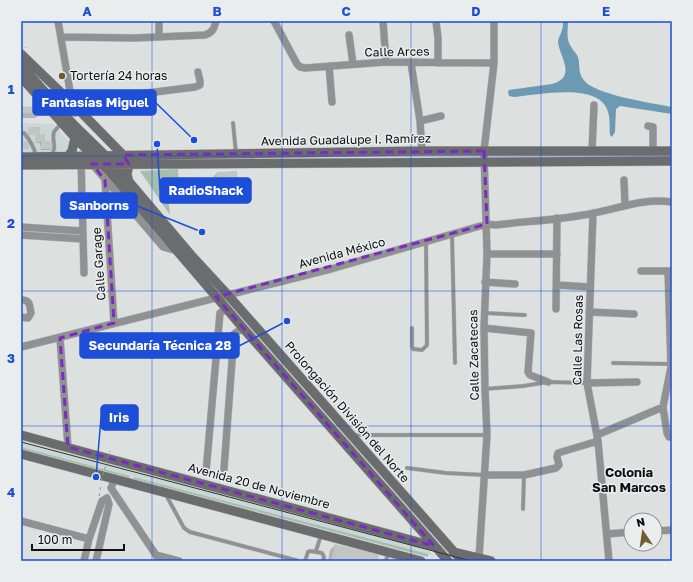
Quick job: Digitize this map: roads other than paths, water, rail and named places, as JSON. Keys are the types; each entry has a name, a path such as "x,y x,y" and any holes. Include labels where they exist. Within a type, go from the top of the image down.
{"main road":[{"path":"21,54 75,107"},
{"path":"21,60 75,107"},
{"name":"Prolongación División del Norte","path":"21,65 73,124 98,160"},
{"name":"Prolongación División del Norte","path":"21,78 75,138 98,160 242,328 448,561"},
{"name":"Prolongación División del Norte","path":"75,107 121,161 129,183 190,255 227,294 462,561"},
{"path":"68,156 72,151 75,138"},
{"name":"Avenida Guadalupe I. Ramírez","path":"121,161 236,154 422,151 672,151"},
{"name":"Avenida Guadalupe I. Ramírez","path":"21,157 68,156 81,160"},
{"name":"Avenida Guadalupe I. Ramírez","path":"21,165 81,160 484,162 672,161"},
{"path":"121,161 129,183"},
{"name":"Avenida 20 de Noviembre","path":"21,434 490,561"},
{"path":"21,454 321,535 387,557 420,561"}],"street":[{"path":"58,21 70,91 75,107 195,87 200,85 198,72"},
{"path":"159,21 159,37"},
{"path":"61,37 134,38 205,35 214,30 216,21"},
{"name":"Calle Arces","path":"274,21 300,67 305,68 386,62 494,63"},
{"path":"383,21 386,62"},
{"path":"436,21 438,63"},
{"name":"Calle Zacatecas","path":"479,558 486,475 487,435 484,328 487,224 484,151 494,63 494,21"},
{"path":"349,35 353,64"},
{"path":"411,63 420,121 422,151"},
{"path":"329,66 332,102"},
{"path":"592,151 594,105"},
{"path":"420,121 441,116"},
{"path":"648,126 653,127 653,152"},
{"path":"81,160 84,273"},
{"path":"98,160 105,180 163,247 190,255"},
{"name":"Calle Garage","path":"105,180 114,323"},
{"path":"624,180 625,205"},
{"name":"Avenida México","path":"21,347 331,269 487,224 496,225 594,213 648,201 672,202"},
{"name":"Calle Las Rosas","path":"594,213 587,383 597,438 609,561"},
{"path":"556,309 557,218"},
{"path":"21,226 82,231"},
{"path":"21,235 83,239"},
{"path":"487,254 557,254"},
{"path":"641,271 670,271 671,366 663,407 667,433 670,437"},
{"path":"485,282 515,284"},
{"path":"557,285 590,287"},
{"path":"21,300 27,300 31,313 28,318 21,317"},
{"path":"206,472 220,313 226,309"},
{"path":"589,312 634,314"},
{"path":"224,469 234,334 242,328"},
{"path":"484,328 530,333 528,372 530,375 548,382"},
{"path":"60,338 68,447"},
{"path":"587,383 637,382"},
{"path":"486,475 524,475 556,468 559,465 558,453 597,438 663,407"},
{"path":"84,561 102,501 107,498 114,478"},
{"path":"111,488 158,558 179,561"},
{"path":"96,561 109,504 107,498"},
{"path":"21,520 90,539"},
{"path":"607,534 623,533"}],"lane":[{"path":"50,156 55,147 53,134 62,123"},
{"path":"233,123 236,154"},
{"path":"21,133 24,133 34,146 37,157"},
{"path":"452,234 455,363"},
{"path":"412,328 413,349 422,350 427,345 426,241"},
{"path":"485,312 525,315"},
{"path":"613,363 671,366"},
{"path":"485,389 523,386 548,382 587,383"},
{"path":"352,435 487,435"},
{"path":"407,468 446,473 486,475"},
{"path":"523,509 524,475"},
{"path":"164,492 184,528 190,532 299,561"},
{"path":"316,551 321,535"},
{"path":"305,561 308,552 310,551 316,551 324,555 324,561"}],"water":[{"path":"563,21 568,21 569,42 577,55 581,76 589,85 598,90 624,98 672,107 672,114 620,106 616,109 615,132 612,137 610,135 608,110 599,100 589,95 563,92 514,97 509,96 509,90 552,84 560,81 564,76 566,71 558,42"}],"tram line":[{"path":"21,442 471,561"}],"place":[{"name":"Tortería 24 horas","path":"62,76"},
{"name":"Fantasías Miguel","path":"194,140"},
{"name":"RadioShack","path":"157,144"},
{"name":"Sanborns","path":"202,232"},
{"name":"Secundaría Técnica 28","path":"287,321"},
{"name":"Iris","path":"96,477"}],"district":[{"name":"Colonia San Marcos","path":"629,480"}]}
